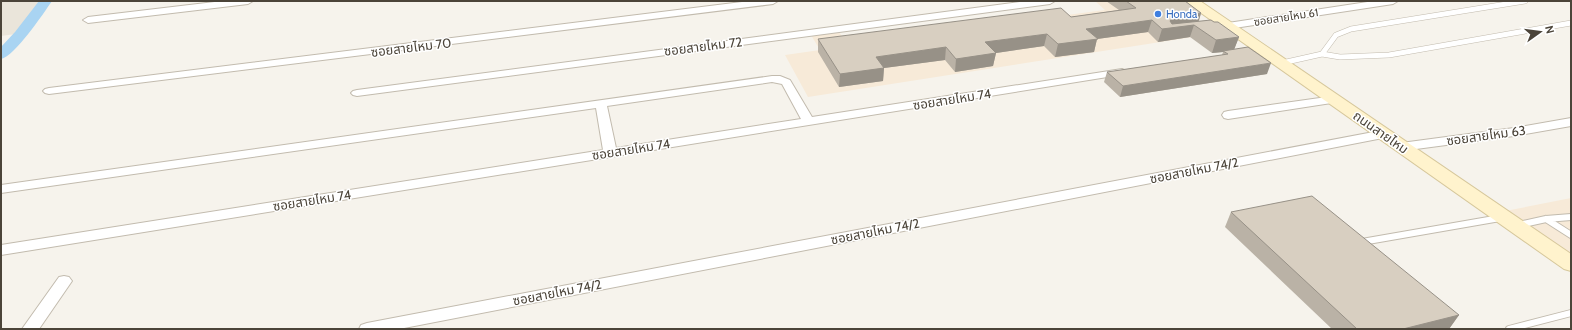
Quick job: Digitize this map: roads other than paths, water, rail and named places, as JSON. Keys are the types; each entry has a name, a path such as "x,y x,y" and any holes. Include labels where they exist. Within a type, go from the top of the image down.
{"main road":[{"name":"ถนนสายไหม","path":"1191,1 1255,51 1282,64 1571,264"}],"street":[{"path":"88,20 248,1"},
{"name":"ซอยสายไหม 70","path":"49,91 773,1"},
{"name":"ซอยสายไหม 72","path":"357,93 1050,1"},
{"name":"ซอยสายไหม 61","path":"1224,26 1393,1"},
{"name":"ซอยสายไหม 74","path":"1,250 610,152 1138,70"},
{"path":"1,189 601,103 780,79 786,82 808,121"},
{"path":"1228,115 1334,100"},
{"path":"601,103 610,152"},
{"name":"ซอยสายไหม 63","path":"1401,147 1514,132 1571,122"},
{"name":"ซอยสายไหม 74/2","path":"367,329 1384,134"},
{"path":"30,329 64,281"}],"lane":[{"path":"1322,54 1331,38 1338,32 1359,27 1525,1"},
{"path":"1282,64 1322,54 1340,57 1389,55 1571,23"},
{"path":"1546,219 1571,235"},
{"path":"1362,242 1509,221 1570,219"},
{"path":"1509,329 1571,313"}],"waterway":[{"path":"1,55 20,35 46,1"}],"place":[{"name":"Honda","path":"1158,14"}]}
